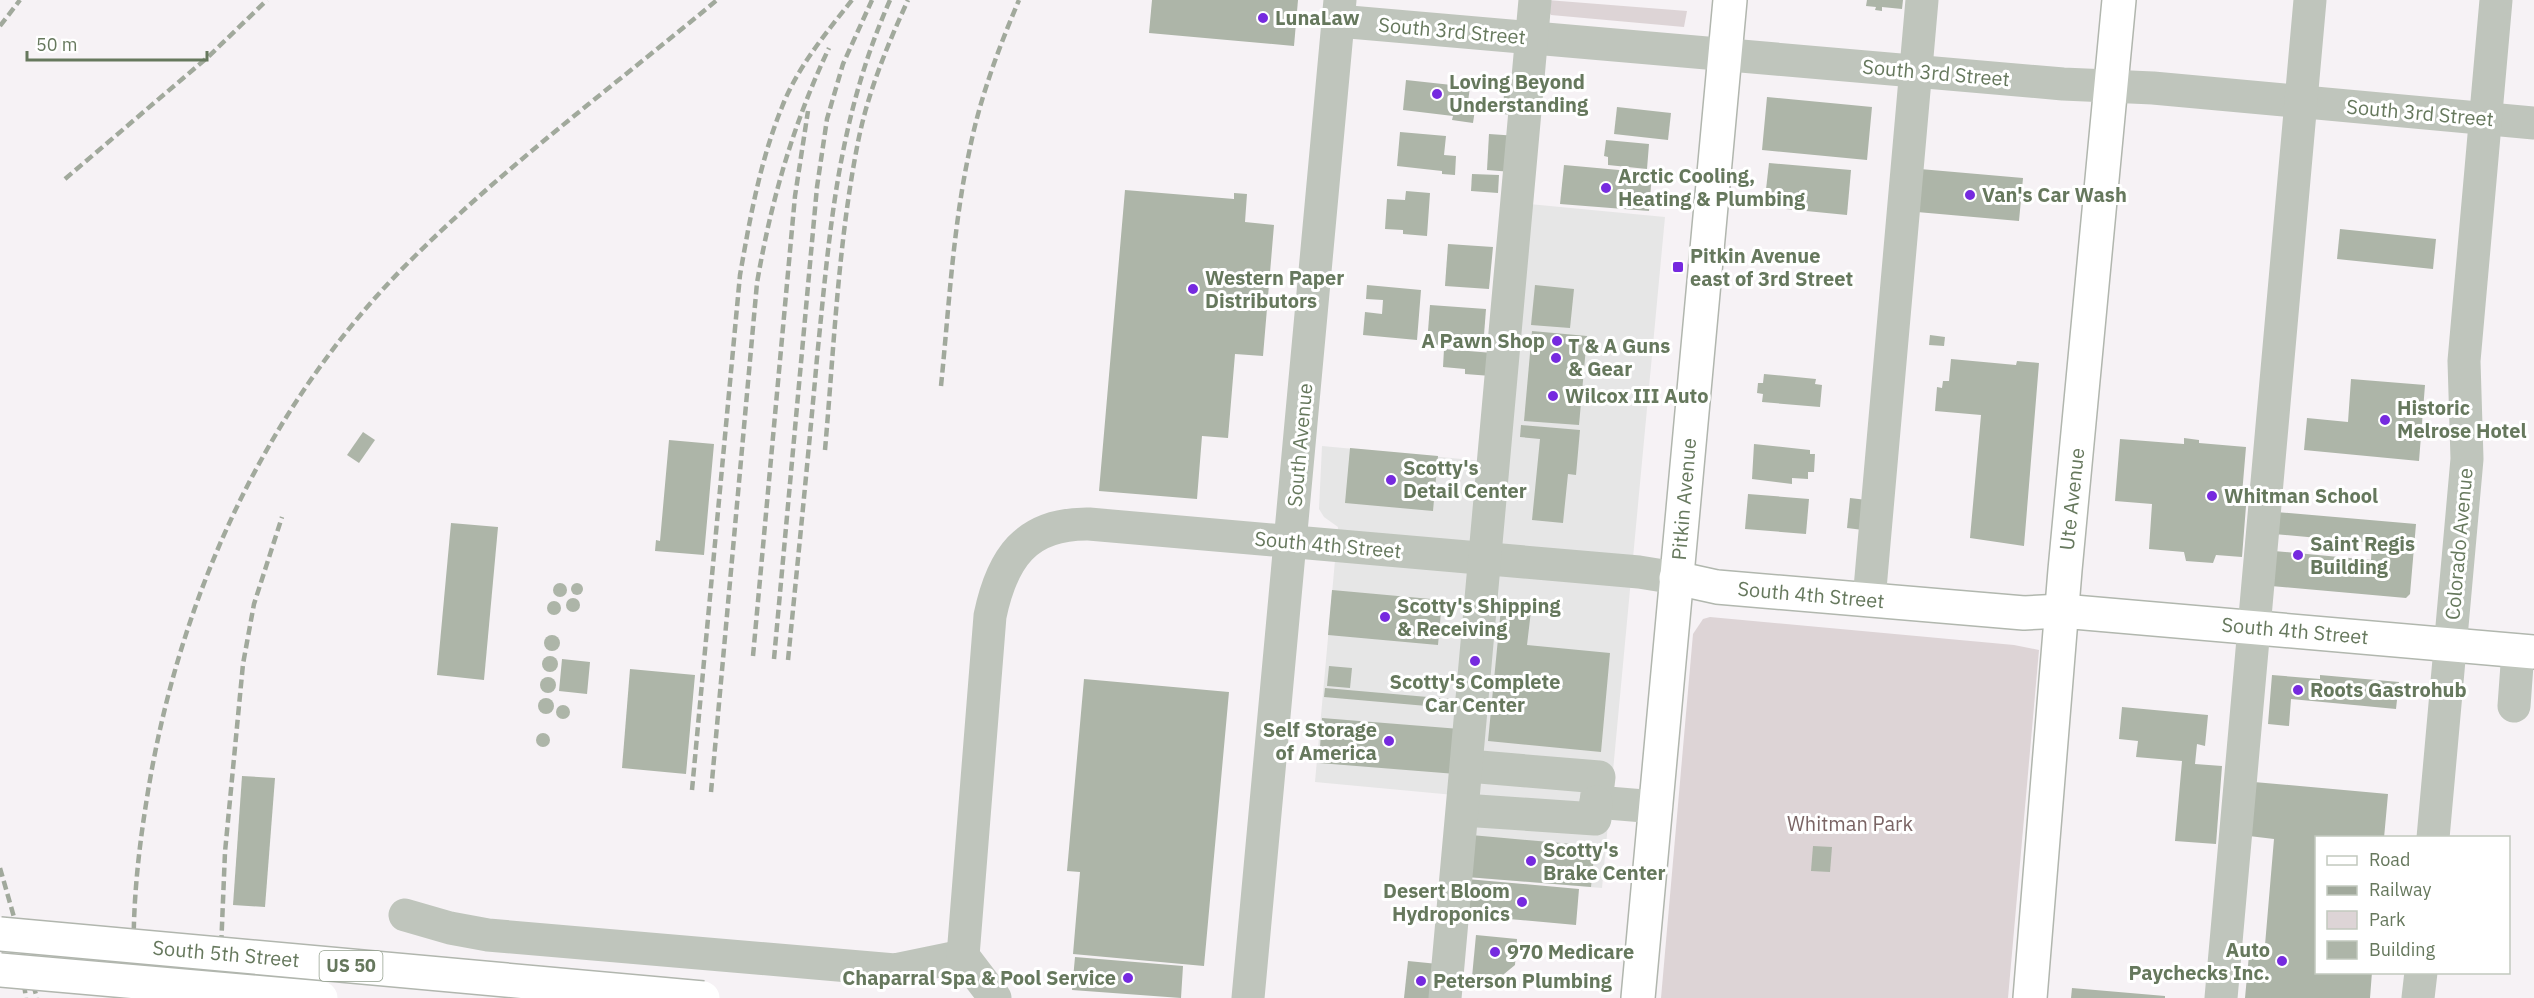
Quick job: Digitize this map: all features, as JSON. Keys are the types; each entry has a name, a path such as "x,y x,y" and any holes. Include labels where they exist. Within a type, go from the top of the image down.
{"main road":[{"name":"Pitkin Avenue","path":"1638,998 1730,0"},
{"name":"Ute Avenue","path":"2030,998 2062,611 2119,0"},
{"name":"South 4th Street","path":"1676,578 1717,587 2024,613 2062,611 2526,651"},
{"name":"South 5th Street","path":"0,934 703,998"},
{"name":"South 5th Street","path":"0,970 321,998"}],"street":[{"path":"1445,998 1468,766 1535,0"},
{"path":"1869,600 1922,0"},
{"path":"2221,998 2310,0"},
{"name":"Colorado Avenue","path":"2433,836 2467,459 2464,361 2496,0"},
{"name":"South 3rd Street","path":"1339,10 1532,38 1916,72 2301,101 2534,123"},
{"name":"South Avenue","path":"1248,998 1339,10"},
{"name":"South 4th Street","path":"963,956 990,616 996,588 1006,567 1018,549 1035,535 1052,527 1089,524 1639,572 1676,578"},
{"path":"2514,706 2526,651"},
{"path":"1463,810 1595,819 1599,777 1468,766"},
{"path":"1596,802 1656,807"},
{"path":"405,915 450,928 488,935 895,970 963,956 995,998"},
{"path":"2418,998 2421,974"}],"shaded area":[{"name":"Scotty's Complete Car Center","path":"1529,204 1665,217 1602,888 1467,877 1454,795 1315,782 1338,527 1324,517 1319,509 1322,446 1505,463"}],"green space":[{"path":"1547,0 1687,11 1684,27 1551,15 1546,7"},
{"name":"Whitman Park","path":"1710,617 2014,645 2039,650 2008,998 1661,998 1693,634 1703,619"}],"building":[{"path":"1152,0 1298,0 1294,46 1149,33"},
{"path":"1867,0 1903,0 1902,9 1882,7 1882,11 1875,10 1876,7 1866,6"},
{"name":"Loving Beyond Understanding","path":"1406,80 1470,87 1468,102 1476,103 1473,123 1452,120 1453,116 1403,110"},
{"path":"1504,93 1523,95 1521,116 1503,114"},
{"path":"1767,97 1872,107 1867,160 1762,150"},
{"path":"1617,107 1671,113 1668,140 1614,134"},
{"path":"1400,132 1446,136 1444,155 1456,156 1455,175 1442,174 1442,171 1397,166"},
{"path":"1489,134 1518,136 1512,172 1487,170"},
{"path":"1606,140 1649,144 1647,169 1608,165 1608,157 1604,156"},
{"path":"1769,163 1851,170 1847,215 1764,207"},
{"name":"Arctic Cooling, Heating & Plumbing","path":"1564,165 1652,173 1649,211 1560,204"},
{"name":"Van's Car Wash","path":"1920,169 2023,178 2019,221 1917,212"},
{"path":"1472,174 1499,175 1498,193 1471,191"},
{"name":"Western Paper Distributors","path":"1125,190 1234,199 1234,193 1247,194 1245,222 1274,225 1263,356 1235,354 1228,438 1202,436 1197,499 1099,491"},
{"path":"1406,191 1430,193 1427,236 1403,234 1403,230 1385,229 1387,199 1405,200"},
{"path":"2340,229 2436,239 2433,269 2337,259"},
{"path":"1448,244 1493,247 1489,289 1445,286"},
{"path":"1367,285 1421,290 1417,340 1363,335 1365,312 1382,314 1383,300 1366,299"},
{"path":"1535,285 1574,289 1570,328 1531,325"},
{"path":"1430,305 1486,309 1483,348 1427,344"},
{"path":"1532,331 1587,336 1579,425 1524,421"},
{"path":"1930,335 1945,337 1944,346 1929,345"},
{"path":"1444,349 1493,353 1491,376 1465,374 1465,369 1443,367"},
{"path":"1951,359 2016,365 2017,361 2039,363 2024,546 1970,538 1981,415 1935,411 1937,387 1942,388 1943,381 1949,381"},
{"path":"1764,374 1816,379 1815,384 1822,385 1820,407 1762,402 1763,394 1757,393 1758,383 1763,383"},
{"name":"Historic Melrose Hotel","path":"2351,379 2425,385 2419,461 2304,450 2307,418 2348,422"},
{"path":"1521,425 1580,430 1576,475 1568,474 1563,523 1532,520 1540,439 1520,437"},
{"path":"363,432 375,440 359,463 347,455"},
{"path":"2184,438 2199,440 2199,443 2246,447 2241,506 2246,506 2242,557 2216,555 2213,563 2186,561 2184,552 2149,549 2152,504 2115,501 2120,439 2184,444"},
{"path":"669,440 714,444 704,555 655,551 656,540 660,541"},
{"path":"1754,444 1810,450 1810,454 1815,454 1814,472 1808,472 1808,479 1792,478 1792,484 1752,479"},
{"name":"Scotty's Detail Center","path":"1350,448 1438,456 1433,511 1345,503"},
{"path":"1748,494 1809,499 1806,534 1745,529"},
{"path":"1850,498 1867,500 1863,530 1847,528"},
{"name":"Saint Regis Building","path":"2276,512 2416,524 2410,594 2406,598 2271,586 2274,551 2371,560 2372,543 2274,534"},
{"path":"451,523 498,527 484,680 437,675"},
{"path":"560,583 565,585 567,590 565,595 560,597 555,595 553,590 555,585"},
{"path":"579,583 583,589 579,595 575,595 571,587"},
{"name":"Scotty's Shipping & Receiving","path":"1332,590 1442,600 1438,645 1328,635"},
{"path":"573,598 578,600 580,605 578,610 573,612 568,610 566,605 568,600"},
{"path":"554,601 559,603 561,608 559,613 554,615 549,613 547,608 549,603"},
{"path":"1501,608 1531,611 1527,645 1610,653 1601,752 1488,741"},
{"path":"552,635 558,637 560,643 558,649 552,651 546,649 544,643 546,637"},
{"path":"550,656 556,658 558,664 556,670 550,672 544,670 542,664 544,658"},
{"path":"562,659 590,662 587,694 559,691"},
{"path":"1329,666 1352,668 1350,688 1327,686"},
{"path":"630,669 695,675 686,774 622,768"},
{"path":"2272,675 2320,679 2320,675 2399,682 2396,709 2291,699 2289,726 2268,724"},
{"path":"548,677 556,685 548,693 540,685"},
{"path":"1084,679 1229,692 1204,966 1073,954 1080,872 1067,871"},
{"path":"1325,688 1462,700 1461,709 1324,697"},
{"path":"546,698 552,700 554,706 552,712 546,714 540,712 538,706 540,700"},
{"path":"563,705 568,707 570,712 568,717 563,719 558,717 556,712 558,707"},
{"path":"2122,707 2208,715 2205,746 2197,744 2195,764 2222,766 2216,844 2175,841 2182,761 2136,757 2138,741 2119,739"},
{"path":"1322,718 1460,729 1456,774 1319,763"},
{"path":"543,733 548,735 550,740 548,745 543,747 538,745 536,740 538,735"},
{"path":"242,776 275,778 265,907 233,905"},
{"path":"2254,782 2388,794 2384,836 2315,836 2315,974 2372,974 2370,998 2245,998 2250,944 2265,945 2274,839 2249,836"},
{"name":"Scotty's Brake Center","path":"1471,835 1595,846 1591,887 1467,877"},
{"path":"1813,846 1832,847 1830,872 1811,871"},
{"name":"Desert Bloom Hydroponics","path":"1467,879 1579,889 1576,925 1464,915"},
{"name":"970 Medicare","path":"1476,935 1517,939 1515,965 1498,979 1472,977"},
{"name":"Chaparral Spa & Pool Service","path":"1075,957 1183,966 1181,998 1072,990"},
{"name":"Peterson Plumbing","path":"1408,961 1438,964 1434,998 1404,998"},
{"path":"2072,988 2165,996 2165,998 2071,998"}],"railway":[{"path":"0,26 20,0"},
{"path":"65,179 208,57 267,0"},
{"path":"136,998 134,925 139,852 160,728 180,653 205,579 236,508 273,440 314,375 362,313 415,256 487,189 717,0"},
{"path":"692,790 740,275 752,211 774,127 788,93 813,51 852,0"},
{"path":"774,659 817,187 827,119 843,64 872,0"},
{"path":"788,660 826,265 838,176 858,89 890,0"},
{"path":"825,450 841,257 858,142 879,70 908,0"},
{"path":"941,386 955,237 964,177 979,110 1019,0"},
{"path":"711,792 757,283 769,222 785,163 805,105 829,48"},
{"path":"753,656 795,196 808,111"},
{"path":"219,998 225,852 243,664 254,604 282,517"},
{"path":"0,868 37,998"},
{"path":"22,971 26,998"}],"place":[{"name":"LunaLaw","path":"1263,18"},
{"name":"Loving Beyond Understanding","path":"1437,94"},
{"name":"Arctic Cooling, Heating & Plumbing","path":"1606,188"},
{"name":"Van's Car Wash","path":"1970,195"},
{"name":"Pitkin Avenue east of 3rd Street","path":"1678,267"},
{"name":"Western Paper Distributors","path":"1193,289"},
{"name":"A Pawn Shop","path":"1557,341"},
{"name":"T & A Guns & Gear","path":"1556,358"},
{"name":"Wilcox III Auto","path":"1553,396"},
{"name":"Historic Melrose Hotel","path":"2385,420"},
{"name":"Scotty's Detail Center","path":"1391,480"},
{"name":"Whitman School","path":"2212,496"},
{"name":"Saint Regis Building","path":"2298,555"},
{"name":"Scotty's Shipping & Receiving","path":"1385,617"},
{"name":"Scotty's Complete Car Center","path":"1475,661"},
{"name":"Roots Gastrohub","path":"2298,690"},
{"name":"Self Storage of America","path":"1389,741"},
{"name":"Scotty's Brake Center","path":"1531,861"},
{"name":"Desert Bloom Hydroponics","path":"1522,902"},
{"name":"970 Medicare","path":"1495,952"},
{"name":"Auto Paychecks Inc.","path":"2282,961"},
{"name":"Chaparral Spa & Pool Service","path":"1128,978"},
{"name":"Peterson Plumbing","path":"1421,981"}]}
